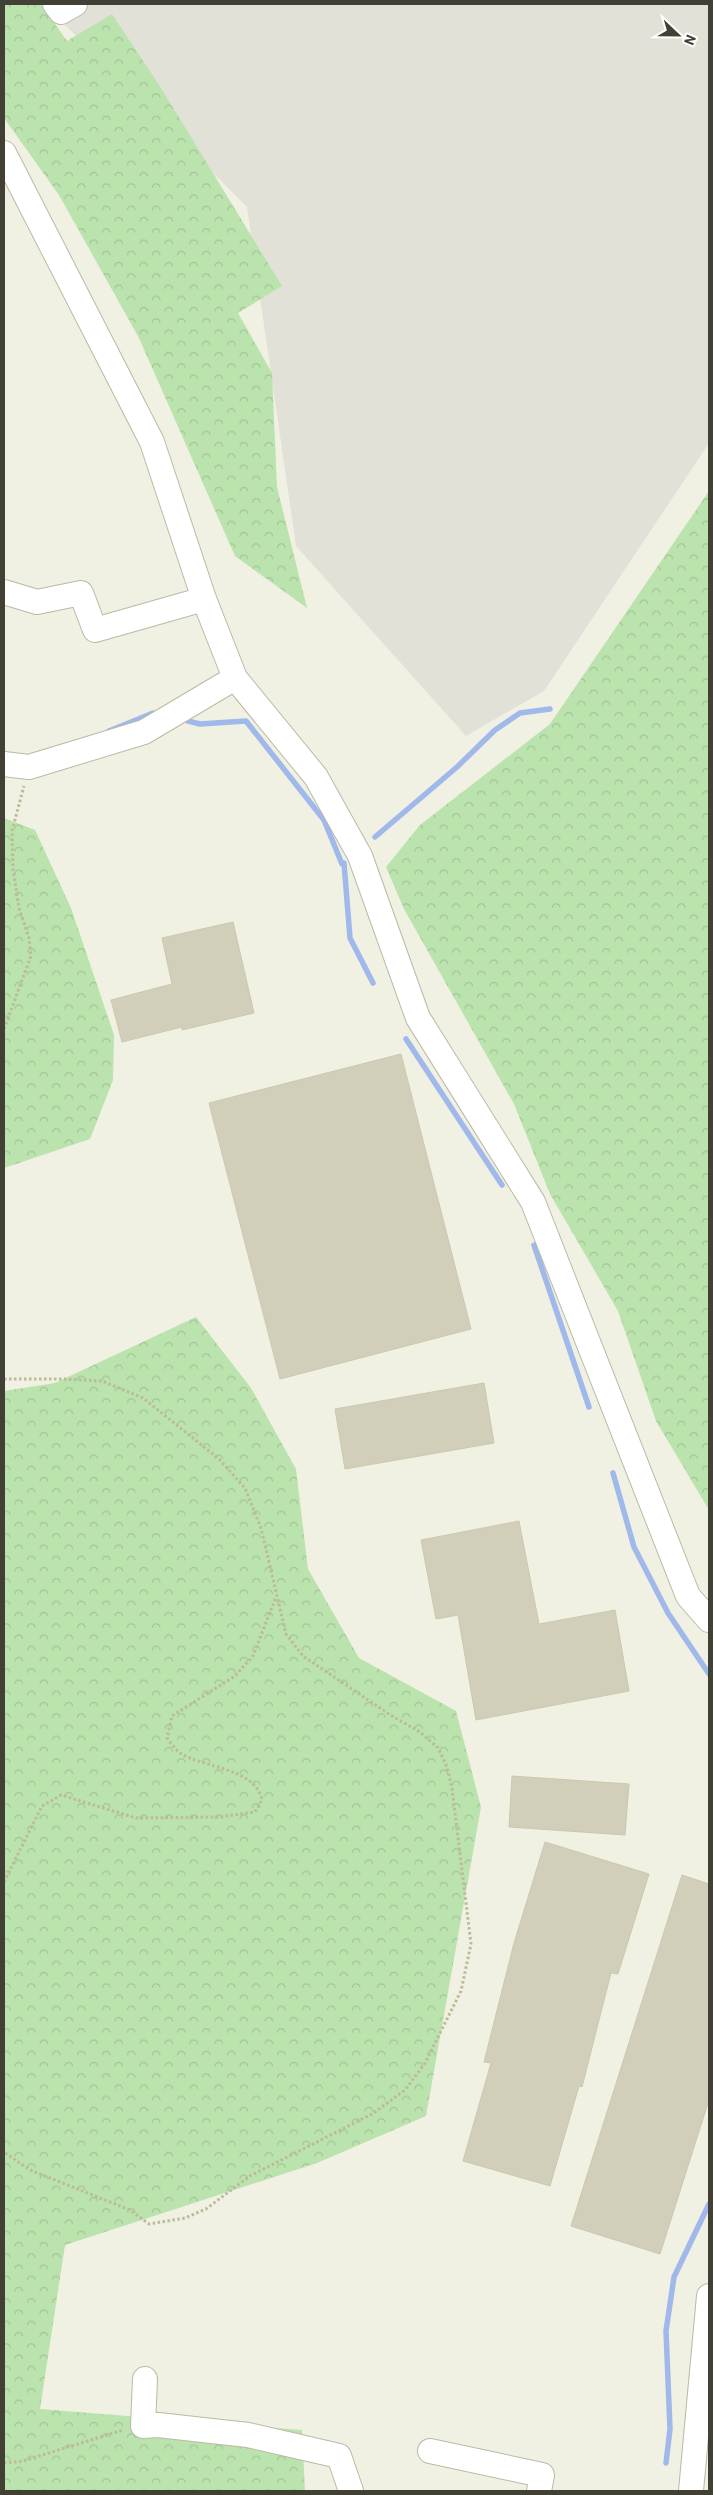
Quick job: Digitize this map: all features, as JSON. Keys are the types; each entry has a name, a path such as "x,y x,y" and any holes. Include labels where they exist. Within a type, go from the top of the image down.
{"street":[{"path":"55,4 61,12 75,4"},
{"path":"4,153 152,442 204,599 235,678 316,777 360,856 418,1018 533,1202 688,1596 709,1620"},
{"path":"4,592 37,602 81,593 95,630 204,599"},
{"path":"4,764 29,767 144,732 235,678"},
{"path":"691,2491 701,2471 709,2296"},
{"path":"145,2379 143,2426 158,2425 248,2435 339,2456 351,2491"},
{"path":"430,2451 542,2475 539,2491"}],"path":[{"path":"4,1029 31,956 29,938 19,908 13,870 12,831 29,767"},
{"path":"4,1379 102,1381 143,1398 220,1459 245,1488 261,1528 286,1634 303,1656 392,1716 420,1732 438,1748 447,1767 452,1788 471,1944 461,1991 425,2063 405,2090 372,2114 250,2176 206,2209 185,2218 149,2224 130,2210 30,2170 4,2152"},
{"path":"4,1882 42,1806 61,1795 136,1818 218,1817 256,1812 262,1800 261,1794 250,1779 181,1753 167,1738 172,1716 235,1676 252,1656 277,1596"},
{"path":"4,2463 23,2461 137,2426 143,2426"}],"shaded area":[{"path":"50,4 709,4 709,443 544,691 466,736 296,546 247,207 60,20"}],"green space":[{"path":"4,4 41,4 67,41 112,14 161,88 282,286 238,313 272,373 277,487 307,608 235,556 139,338 59,195 4,118"},
{"path":"709,491 709,1510 656,1421 618,1311 550,1194 514,1104 404,909 386,867 420,825 550,724"},
{"path":"4,818 35,830 71,908 114,1035 113,1080 90,1139 4,1168"},
{"path":"196,1317 251,1388 296,1469 308,1569 359,1658 456,1711 481,1807 426,2116 317,2163 65,2245 40,2409 302,2430 305,2491 4,2491 4,1391 55,1383"}],"building":[{"path":"233,922 254,1013 182,1030 182,1027 122,1042 111,1000 172,984 162,938"},
{"path":"401,1054 471,1329 280,1379 209,1103"},
{"path":"484,1383 494,1443 345,1469 335,1409"},
{"path":"519,1521 539,1624 615,1610 629,1691 476,1720 458,1615 436,1619 421,1540"},
{"path":"512,1776 629,1784 625,1835 509,1827"},
{"path":"545,1842 649,1874 618,1974 611,1973 582,2087 579,2086 550,2186 463,2161 491,2063 484,2062 514,1943"},
{"path":"682,1875 709,1884 709,2100 660,2254 571,2226"}],"waterway":[{"path":"375,837 457,767 495,730 520,713 550,709"},
{"path":"109,731 153,713"},
{"path":"188,721 200,724 246,721 324,820 342,864"},
{"path":"344,863 350,938 373,983"},
{"path":"406,1039 502,1185"},
{"path":"534,1245 589,1407"},
{"path":"613,1473 634,1547 668,1613 709,1674"},
{"path":"666,2463 670,2429 666,2331 674,2277 709,2204"}]}
